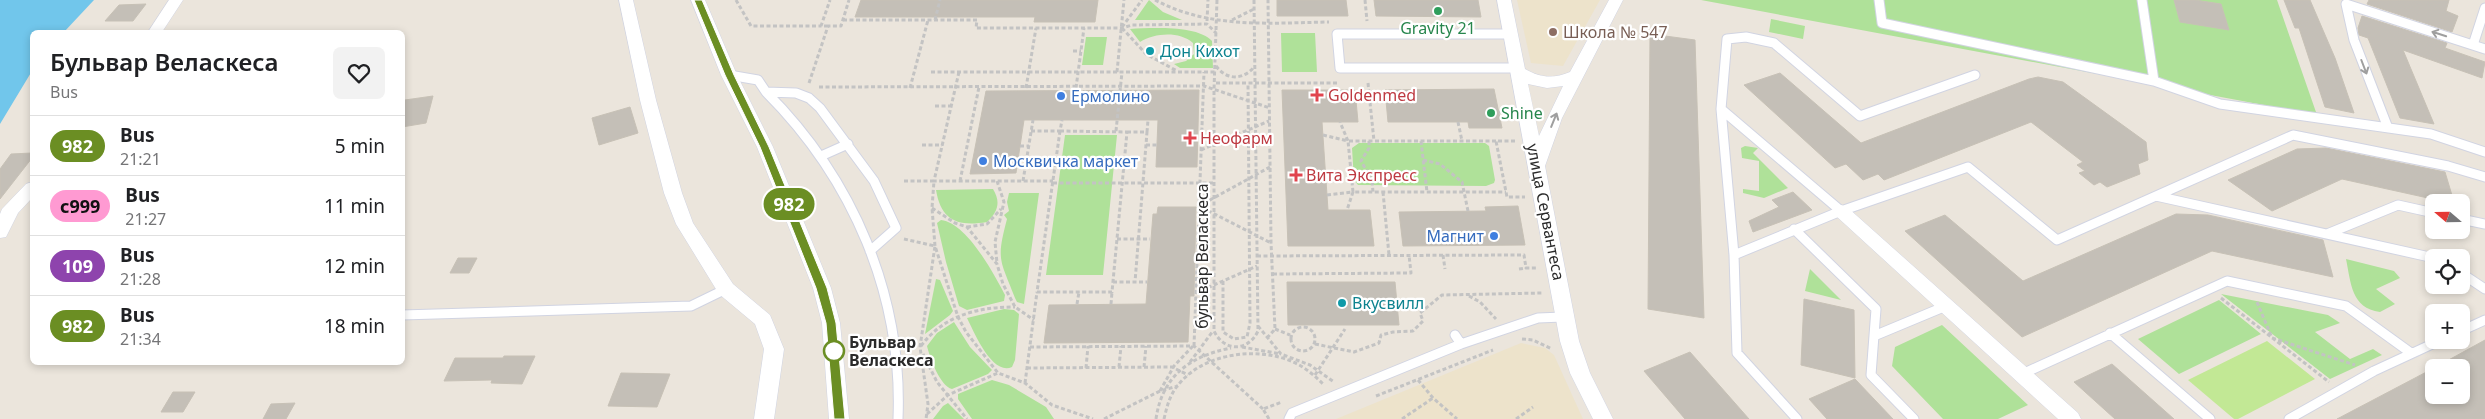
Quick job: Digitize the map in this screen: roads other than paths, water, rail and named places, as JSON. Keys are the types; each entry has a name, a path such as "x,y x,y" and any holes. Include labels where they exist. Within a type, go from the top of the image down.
{"street":[{"path":"156,30 176,0"},
{"path":"626,0 648,100 673,192 685,224 726,289 763,320 774,349 764,419"},
{"path":"698,0 729,75 765,147 822,288 831,323 839,419"},
{"name":"улица Сервантеса","path":"1504,0 1561,290 1563,317 1578,371 1603,419"},
{"path":"1537,166 1554,118 1574,76 1616,0"},
{"path":"1519,70 1529,79 1547,83 1563,82 1574,76"},
{"path":"0,232 11,209 30,190"},
{"path":"1841,211 2071,419"}],"lane":[{"path":"1879,0 1882,23 2154,81 2220,104 2431,134 2485,152"},
{"path":"2142,0 2154,81"},
{"path":"2388,128 2354,40 2346,4 2485,49"},
{"path":"2473,45 2485,8"},
{"path":"1511,34 1337,34 1340,68 1519,70"},
{"path":"1797,419 1737,353 1734,255 1721,109 1727,39 1746,37 1774,43 1860,116 1975,75"},
{"path":"729,75 758,80 766,92 795,122 821,156 849,201 870,251 890,314 898,359 898,419"},
{"path":"766,92 789,91 803,94 814,100 874,181 896,228 870,251"},
{"path":"1721,109 1841,211"},
{"path":"1734,255 1841,211 1968,166 2057,240 2293,135 2448,166 2485,177"},
{"path":"821,156 848,144"},
{"path":"2155,196 2425,256"},
{"path":"2326,234 2398,205 2425,211"},
{"path":"2470,221 2485,224"},
{"path":"1794,229 1876,309 1871,375 1914,419"},
{"path":"2470,278 2485,289"},
{"path":"2022,374 2110,333 2211,290 2227,281 2346,306 2411,353"},
{"path":"405,315 691,306 726,289"},
{"path":"1874,336 1946,306"},
{"path":"1289,419 1292,413 1461,344 1538,318 1563,317"},
{"path":"2470,326 2485,320"},
{"path":"2110,333 2210,419"},
{"path":"1455,335 1461,344"},
{"path":"2289,419 2374,371 2425,347"}],"water":[{"path":"0,0 94,0 66,30 30,30 30,74 0,124"}],"place":[{"name":"Gravity 21","path":"1438,11"},
{"name":"Школа № 547","path":"1553,32"},
{"name":"Дон Кихот","path":"1150,51"},
{"name":"Goldenmed","path":"1317,95"},
{"name":"Ермолино","path":"1061,96"},
{"name":"Shine","path":"1491,113"},
{"name":"Неофарм","path":"1190,138"},
{"name":"Москвичка маркет","path":"983,161"},
{"name":"Вита Экспресс","path":"1296,175"},
{"name":"Магнит","path":"1494,236"},
{"name":"Вкусвилл","path":"1342,303"},
{"name":"Бульвар Веласкеса","path":"834,351"}]}
